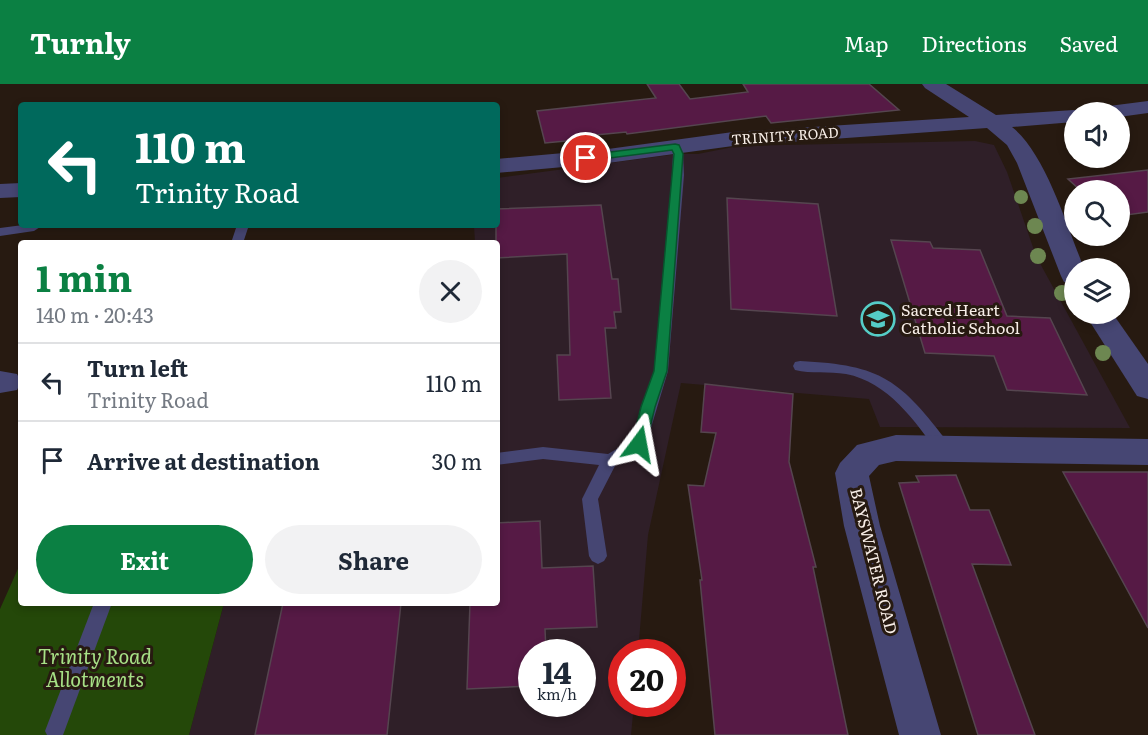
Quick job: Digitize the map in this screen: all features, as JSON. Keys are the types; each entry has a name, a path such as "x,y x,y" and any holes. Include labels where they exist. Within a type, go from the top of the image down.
{"street":[{"path":"932,84 991,121 1016,141 1029,164 1067,258"},
{"path":"1130,109 1148,107"},
{"name":"TRINITY ROAD","path":"500,166 608,156 733,139 1064,117"},
{"path":"1106,324 1148,388"},
{"name":"BAYSWATER ROAD","path":"920,735 862,526 852,472 869,454 896,448 1148,452"}],"lane":[{"path":"598,556 590,499 610,460 639,444 648,407 661,371 678,175 678,154 675,147"},
{"path":"0,232 27,228"},
{"path":"800,366 854,370 869,375 894,389 915,410 944,449"},
{"path":"500,458 543,453 610,460"},
{"path":"55,731 102,606"}],"shaded area":[{"path":"975,141 994,145 1007,172 1036,256 1064,307 1064,324 1073,324 1130,428 880,427 869,399 681,383 648,535 639,639 608,639 608,717 633,717 631,735 189,735 223,606 500,606 500,240 475,240 474,228 500,228 500,178 678,154 698,154 738,146"}],"green space":[{"name":"Trinity Road Allotments","path":"18,569 18,606 223,606 189,735 0,735 0,609"}],"building":[{"path":"647,84 679,84 690,99 748,92 743,84 869,84 899,110 771,123 766,116 627,134 626,132 575,137 576,140 545,143 537,111 656,98"},
{"path":"1148,170 1148,212 1130,214 1130,180 1068,179"},
{"path":"727,198 818,204 837,316 731,309"},
{"path":"601,205 612,279 618,279 621,312 614,312 616,328 605,328 611,398 559,400 557,355 570,355 567,254 500,258 500,240 496,240 496,228 500,228 500,209"},
{"path":"891,240 930,242 933,248 980,250 1007,316 1050,318 1087,395 1007,390 994,356 925,353"},
{"path":"705,384 793,394 789,462 816,567 813,567 848,735 715,735 700,580 702,580 688,485 704,486 716,433 701,432"},
{"path":"1063,472 1148,472 1148,628"},
{"path":"956,475 970,510 989,510 1011,565 972,564 1035,735 978,735 899,483 919,482 916,476"},
{"path":"540,521 542,568 593,566 597,627 545,629 545,639 518,639 518,687 467,689 470,606 500,606 500,523"},
{"path":"282,606 401,606 387,735 255,735"}],"place":[{"name":"Sacred Heart Catholic School","path":"878,319"}],"route":[{"path":"586,158 675,147 678,154 661,371 648,407 639,444"}]}
